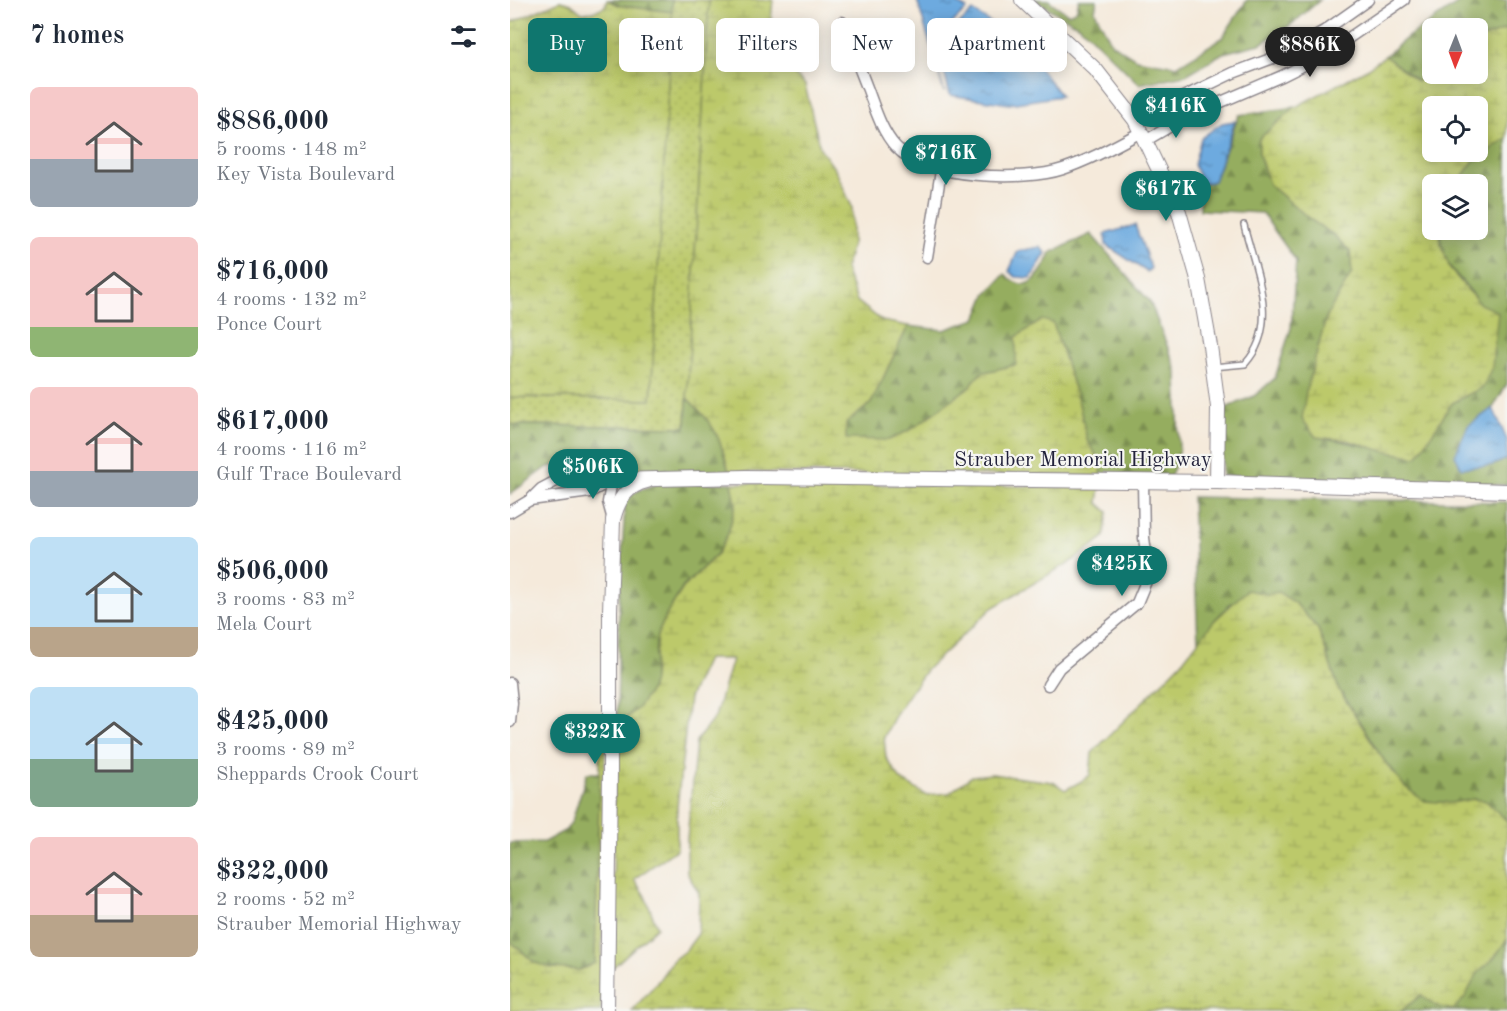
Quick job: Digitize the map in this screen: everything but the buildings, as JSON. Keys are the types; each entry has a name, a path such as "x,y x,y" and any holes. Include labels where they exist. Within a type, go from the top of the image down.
{"street":[{"path":"1022,0 1096,70 1141,131 1179,212 1198,279 1213,367 1218,407 1217,482"},
{"path":"861,72 881,125 896,148 917,163 941,171 993,176 1028,176 1061,170 1102,153 1233,74 1281,55 1324,31 1368,0"},
{"path":"1141,131 1186,117 1282,76 1340,44 1404,0"},
{"path":"927,257 941,171"},
{"name":"Strauber Memorial Highway","path":"607,1011 610,611 613,520 608,502 612,480 658,478 1217,482 1507,491"},
{"name":"Strauber Memorial Highway","path":"613,520 620,501 628,489 641,482 658,478"},
{"path":"510,512 530,500 541,489 560,480 612,480"},
{"path":"530,500 590,492 612,480"},
{"path":"1048,685 1059,668 1137,603 1149,574 1144,538 1143,482"},
{"path":"590,492 608,502"},
{"path":"510,683 512,703 510,722"}],"lane":[{"path":"1213,367 1245,363 1256,352 1263,330 1264,304 1244,225"},
{"path":"560,480 563,495"}],"green space":[{"path":"607,0 621,6 672,12 672,18 619,18 619,72 669,72 651,400 510,397 510,23 560,1 571,4 582,13 593,12 605,6"},
{"path":"609,0 672,0 672,12 621,6"},
{"path":"670,0 709,0 686,427 510,425 510,397 651,400 667,72 704,72 704,18 669,18"},
{"path":"709,0 773,0 771,18 716,18 716,72 793,72 805,85 820,148 836,171 852,207 852,245 845,269 857,301 882,321 908,326 871,403 846,423 846,439 889,440 912,429 969,387 981,373 1016,365 1016,337 1042,320 1053,323 1079,404 1087,440 1102,465 1101,476 729,472 715,431 704,415 687,398"},
{"path":"1034,0 1048,0 1068,14 1076,11 1079,0 1097,0 1095,11 1112,44 1136,59 1177,66 1222,38 1247,0 1320,0 1291,25 1260,44 1223,53 1186,75 1139,84 1081,27"},
{"path":"1463,0 1507,0 1507,29 1488,36 1488,18 1436,18"},
{"path":"1422,27 1422,79 1418,81 1385,56"},
{"path":"1507,29 1507,138 1488,151 1488,96 1422,96 1422,162 1473,162 1464,174 1422,174 1422,240 1440,240 1450,269 1480,304 1498,312 1492,367 1483,387 1452,403 1417,457 1383,451 1350,441 1316,437 1302,419 1306,392 1327,315 1352,273 1350,251 1334,235 1311,220 1269,184 1259,154 1259,139 1295,107 1365,70 1385,56 1417,81 1422,78 1422,84 1488,84 1488,36"},
{"path":"1295,107 1259,139 1259,154 1269,184 1311,220 1334,235 1350,251 1352,273 1327,316 1317,350 1317,437 1416,457 1452,403 1483,387 1480,307 1472,293 1447,262 1441,240 1488,240 1488,174 1464,174 1473,162 1488,162 1488,151 1507,138 1507,384 1493,408 1468,426 1493,465 1507,459 1507,485 1222,476 1223,409 1254,396 1275,378 1291,328 1296,261 1262,213 1200,210 1200,195 1205,183 1214,181 1239,115"},
{"path":"1091,234 1150,302 1177,371 1179,453 1171,476 1101,476 1102,465 1087,440 1079,404 1053,323 1016,365 981,373 969,387 912,429 889,440 845,440 845,423 871,403 908,326 944,330 976,319 986,295 1005,274 1013,281 1027,284 1042,270 1050,253"},
{"path":"687,398 704,415 715,431 729,472 626,472 625,467 563,468 563,464 548,467 510,494 510,425 686,427"},
{"path":"659,483 732,483 736,504 728,534 717,554 683,587 657,636 652,688 639,708 617,726 619,607 625,503 635,492"},
{"path":"732,483 1100,487 1098,503 1108,512 1104,537 1077,558 992,608 926,670 897,712 884,737 886,758 901,780 926,795 949,793 972,776 992,774 1053,782 1065,790 1090,775 1092,753 1181,663 1214,621 1247,590 1268,594 1278,592 1295,603 1318,629 1339,690 1385,762 1405,787 1424,801 1451,803 1474,799 1486,801 1507,821 1507,939 1494,958 1477,974 1465,997 1453,1010 1436,1006 1421,995 1401,1011 632,1011 673,960 686,950 698,934 699,893 687,873 687,840 696,741 715,717 732,659 707,659 689,698 677,807 677,849 634,879 645,896 657,927 612,968 615,728 638,708 652,688 657,636 668,612 683,588 717,554 728,534 736,504"},
{"path":"1192,497 1507,502 1507,821 1485,801 1474,799 1451,803 1424,801 1405,787 1385,762 1339,690 1318,629 1295,603 1231,603 1198,643"},
{"path":"605,744 601,1011 510,1011 510,941 535,963 552,968 580,970 595,963 600,753"},
{"path":"587,773 600,773 595,963 580,970 552,968 535,963 510,941 510,843 544,842 566,830 572,821"},
{"path":"1507,939 1507,1011 1401,1011 1421,995 1436,1006 1465,997 1477,974 1494,958"}],"water":[{"path":"917,0 951,0 967,9 958,18 927,18 927,34"},
{"path":"973,11 984,18 966,18"},
{"path":"944,72 1043,72 1061,96 1009,104 950,95"},
{"path":"1235,121 1214,181 1202,184 1194,165 1201,138 1222,123"},
{"path":"1135,225 1151,268 1147,272 1106,245 1105,234"},
{"path":"1040,247 1046,253 1031,278 1016,277 1009,271 1018,251"},
{"path":"1493,408 1507,440 1507,459 1493,465 1461,468 1455,455 1468,426"}]}
